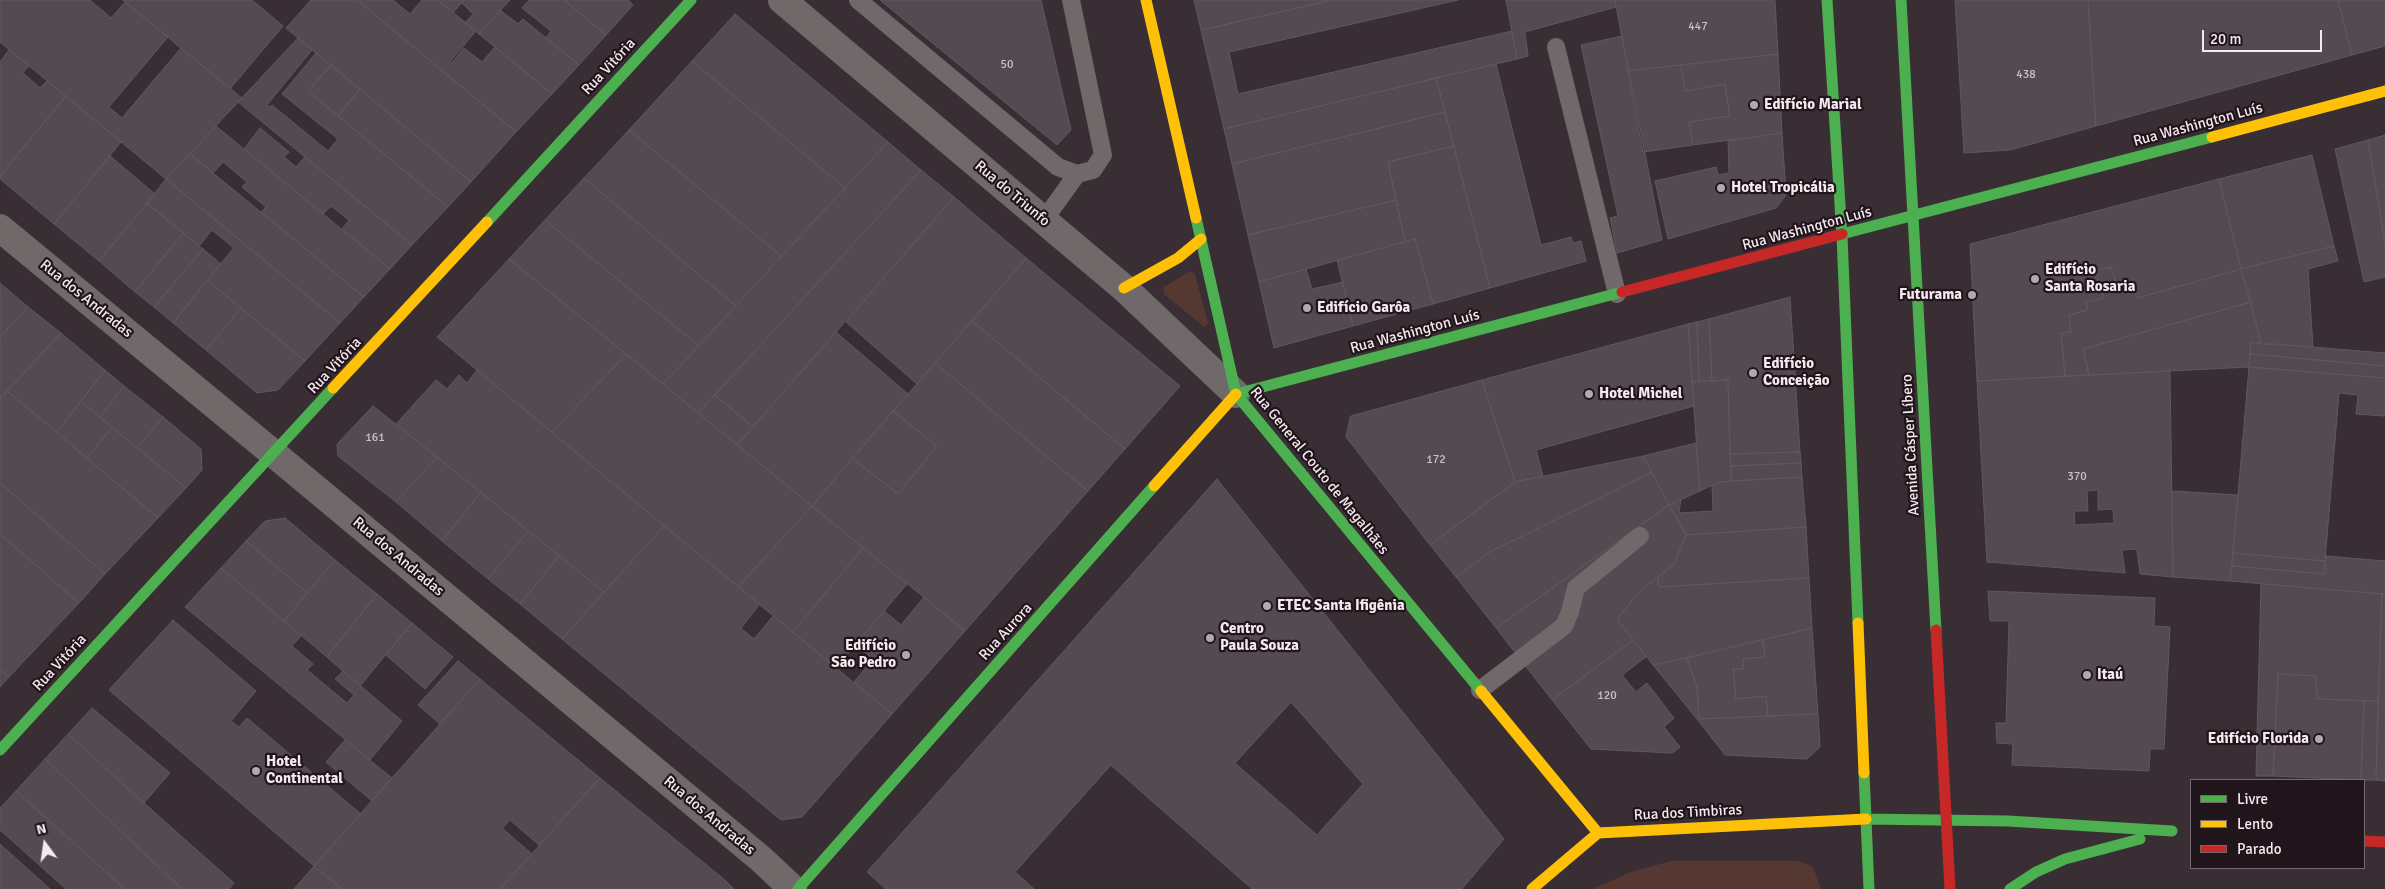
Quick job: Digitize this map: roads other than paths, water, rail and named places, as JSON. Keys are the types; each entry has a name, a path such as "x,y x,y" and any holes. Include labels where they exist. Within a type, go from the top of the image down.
{"street":[{"name":"Rua Vitória","path":"0,750 691,0"},
{"name":"Rua do Triunfo","path":"782,0 1124,288 1236,394"},
{"name":"Rua General Couto de Magalhães","path":"1146,0 1236,394 1598,833"},
{"path":"1827,0 1842,236 1869,889"},
{"name":"Avenida Cásper Líbero","path":"1901,0 1948,820 1950,889"},
{"name":"Rua Washington Luís","path":"1236,394 1842,236 2385,91"},
{"name":"Rua dos Andradas","path":"0,228 761,859 794,889"},
{"path":"1124,288 1178,258 1201,239"},
{"name":"Rua Aurora","path":"798,889 1236,394"},
{"name":"Rua dos Timbiras","path":"1598,833 1866,819 1948,820 2177,831 2065,859 2036,872 2010,889"},
{"path":"1532,889 1598,833"},
{"path":"2365,841 2385,842"}],"lane":[{"path":"858,0 1058,167 1077,174 1093,170 1103,155 1071,0"},
{"path":"1556,47 1617,294"},
{"path":"1044,220 1077,174"},
{"path":"1480,690 1564,626 1570,612 1576,588 1640,536"}],"place":[{"name":"Edifício Marial","path":"1754,105"},
{"name":"Hotel Tropicália","path":"1721,188"},
{"name":"Edifício Santa Rosaria","path":"2035,279"},
{"name":"Futurama","path":"1972,295"},
{"name":"Edifício Garôa","path":"1307,308"},
{"name":"Edifício Conceição","path":"1753,373"},
{"name":"Hotel Michel","path":"1589,394"},
{"name":"ETEC Santa Ifigênia","path":"1267,606"},
{"name":"Centro Paula Souza","path":"1210,638"},
{"name":"Edifício São Pedro","path":"906,655"},
{"name":"Itaú","path":"2087,675"},
{"name":"Edifício Florida","path":"2319,739"},
{"name":"Hotel Continental","path":"256,771"}]}
